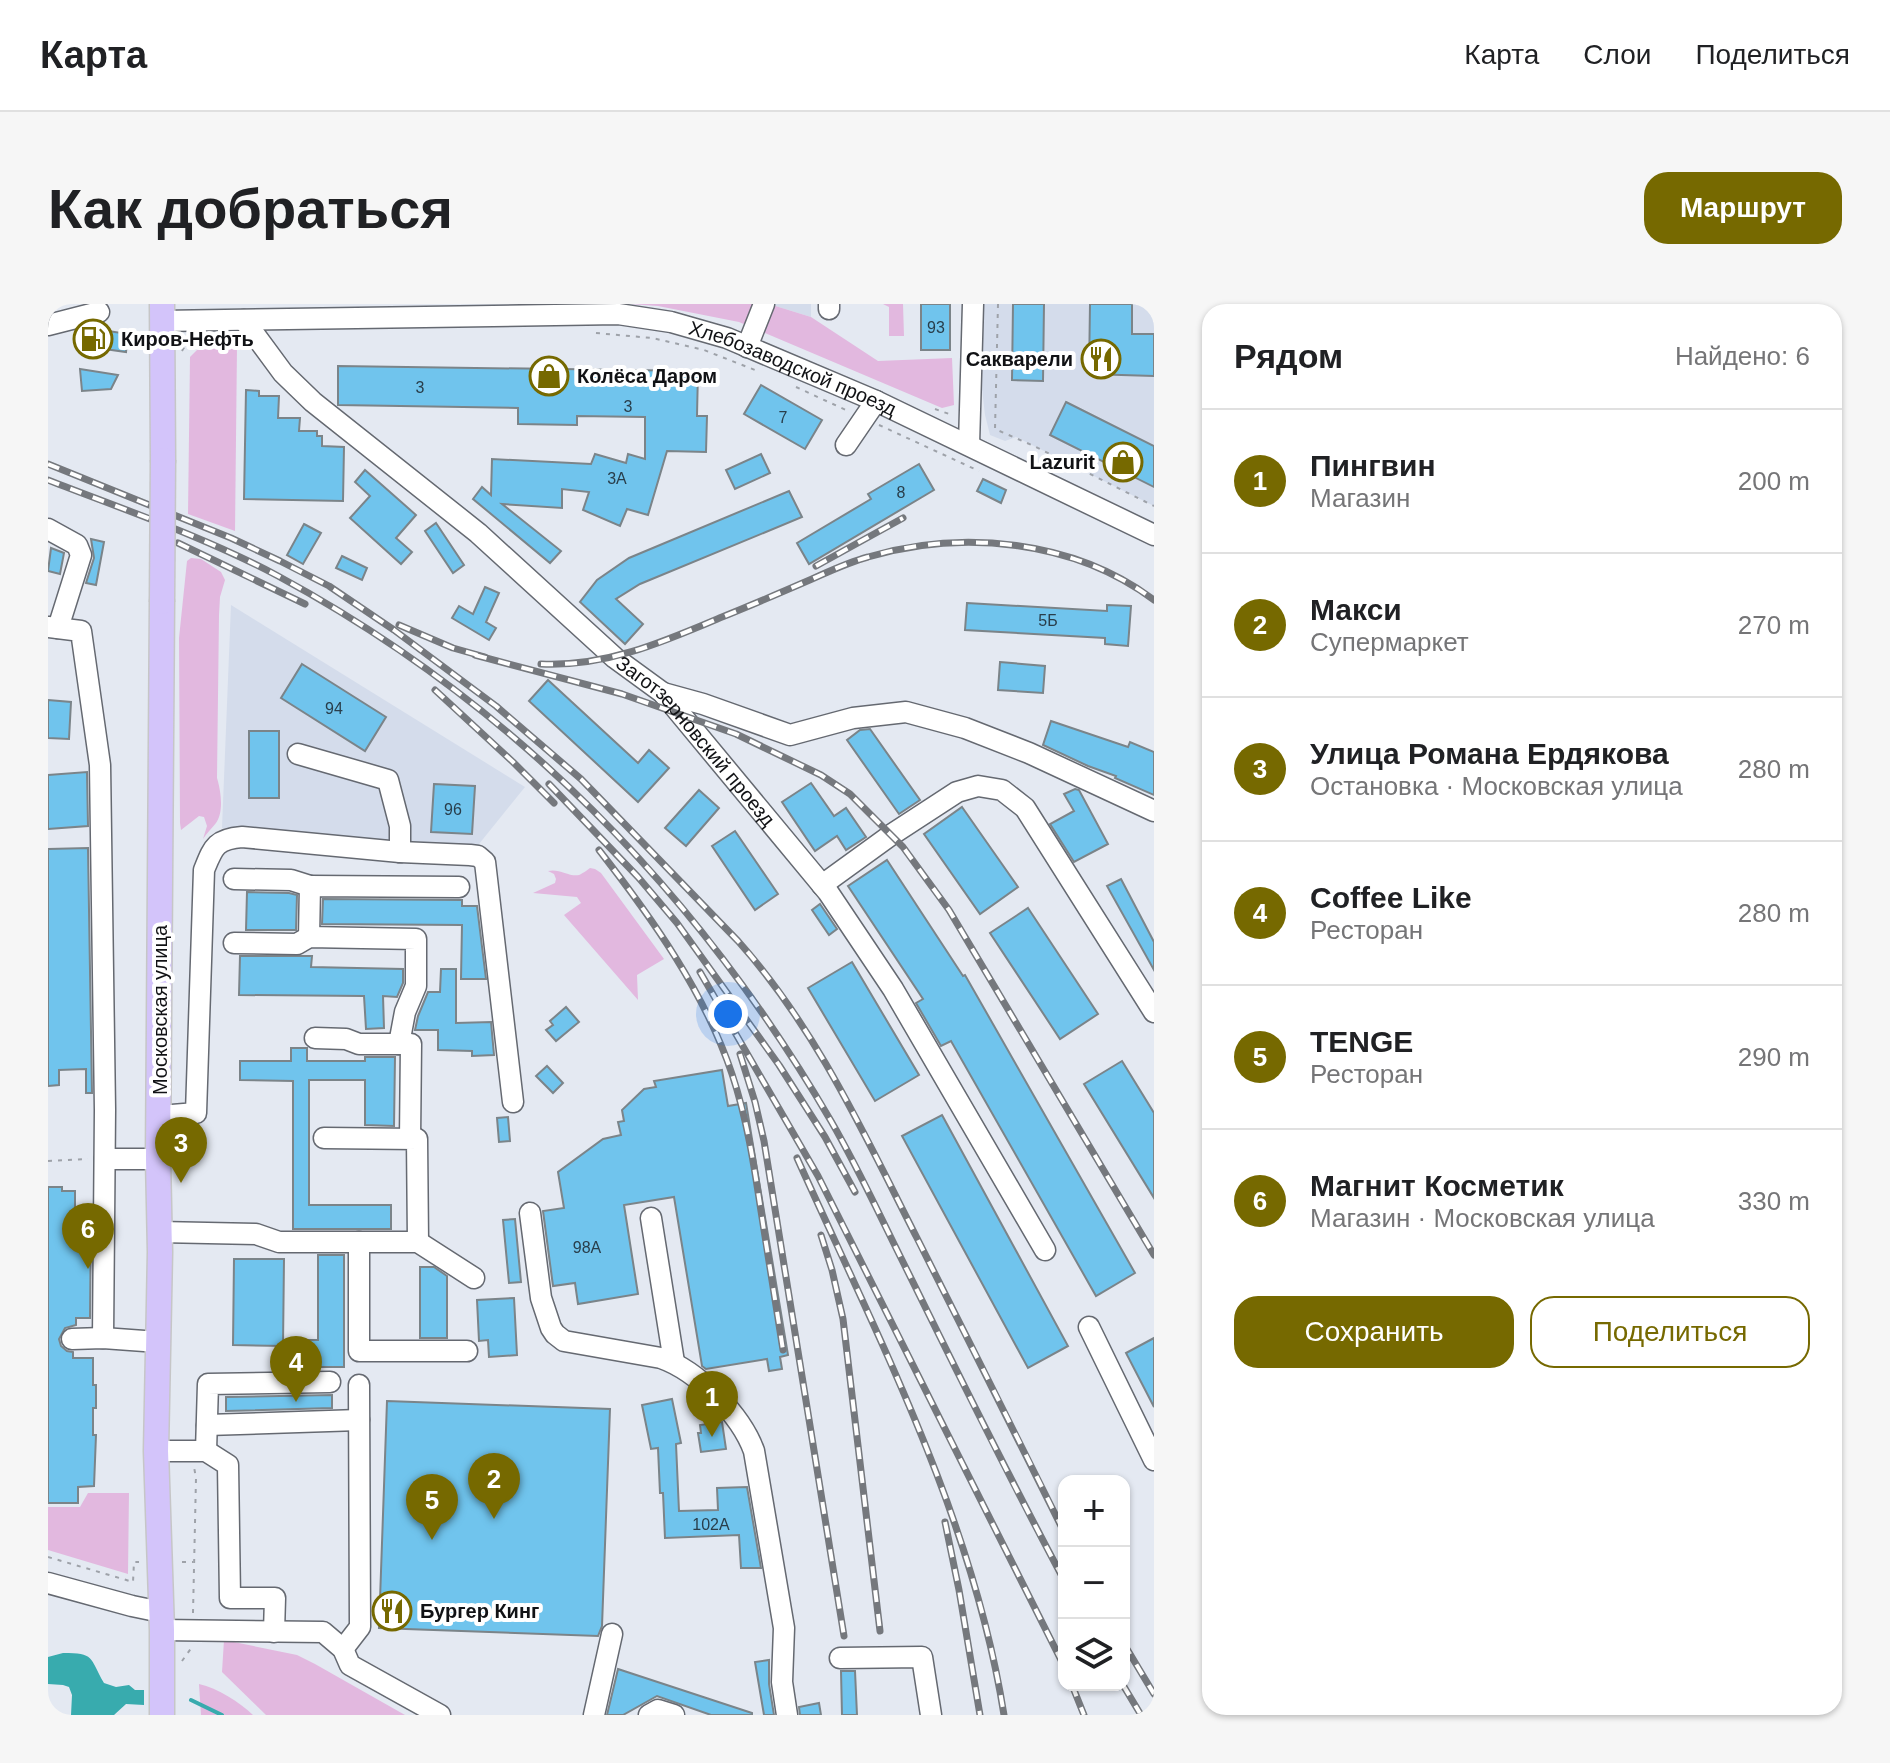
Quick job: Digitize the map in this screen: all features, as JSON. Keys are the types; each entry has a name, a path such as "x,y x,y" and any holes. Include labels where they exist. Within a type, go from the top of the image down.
{"main road":[{"name":"Московская улица","path":"162,313 156,1451 162,1715"}],"street":[{"path":"747,347 764,304"},
{"path":"969,445 973,304"},
{"name":"Хлебозаводской проезд","path":"162,313 244,320 417,310 501,310 618,314 671,322 727,338 876,401 1154,535"},
{"path":"48,325 99,312"},
{"name":"Заготзерновский проезд","path":"244,320 283,373 313,402 478,533 615,658 663,693 822,885 893,989 1045,1250"},
{"path":"846,445 876,401"},
{"path":"48,529 77,545 81,555 53,628 81,631 100,765 105,1159 103,1338"},
{"path":"663,693 790,735 853,718 906,712 965,728 1029,753 1154,811"},
{"path":"298,754 388,780 400,826 400,852"},
{"path":"822,885 957,792 978,786 1002,790 1025,808 1154,1012"},
{"path":"160,1116 196,1113 204,870 213,849 227,839 242,837 478,856 485,862 513,1102"},
{"path":"234,879 291,880 310,886 459,887"},
{"path":"309,937 310,886"},
{"path":"234,943 297,944 309,937 416,939 416,986 405,1012 399,1044"},
{"path":"315,1038 346,1039 359,1044 411,1044 410,1139"},
{"path":"324,1138 417,1139 418,1242"},
{"path":"105,1159 158,1159"},
{"path":"530,1213 541,1298 555,1334 564,1341 674,1362 704,1385 739,1421 754,1451 784,1628 782,1682 787,1715"},
{"path":"651,1218 674,1362"},
{"path":"159,1232 256,1234 279,1242 418,1242 474,1278"},
{"path":"359,1242 359,1351 467,1351"},
{"path":"1089,1327 1154,1460"},
{"path":"72,1339 158,1342"},
{"path":"199,1451 207,1425 208,1384 330,1382"},
{"path":"343,1649 360,1627 359,1385"},
{"path":"207,1425 359,1420"},
{"path":"156,1451 199,1451 228,1465 230,1598 275,1598 274,1632"},
{"path":"48,1583 132,1606 162,1621 193,1631 323,1632 343,1649 350,1665 440,1715"},
{"path":"594,1715 612,1634"},
{"path":"840,1658 922,1657 931,1715"},
{"path":"649,1715 658,1710 674,1715"}],"path":[{"path":"998,304 995,429 1154,506"},
{"path":"589,332 652,338 704,350 762,373"},
{"path":"180,355 185,345 202,338"},
{"path":"792,385 864,418"},
{"path":"48,1161 105,1159"},
{"path":"181,1670 182,1661 192,1649 199,1451"},
{"path":"48,1557 133,1582 134,1562"},
{"path":"182,1562 194,1562"}],"shaded area":[{"path":"630,304 769,304 811,317 878,361 952,358 954,405 942,408 739,322 658,306"},
{"path":"769,304 811,304 811,317"},
{"path":"883,304 903,304 904,336 889,336 889,307"},
{"path":"982,304 1154,304 1154,506 1016,437 1005,441 990,435 980,372"},
{"path":"237,347 235,531 188,514 190,357 199,348"},
{"path":"191,558 201,559 221,572 225,580 219,615 217,778 221,807 219,818 203,839 207,826 204,817 199,816 181,830 180,823 179,638 187,561"},
{"path":"231,605 525,787 475,849 222,828"},
{"path":"590,868 601,873 664,959 637,975 638,1000 564,915 581,903 577,897 533,893 555,883 554,874 548,871 580,875"},
{"path":"88,1493 129,1493 128,1574 48,1550 48,1507 80,1507"},
{"path":"224,1640 297,1655 405,1715 266,1715 222,1672"},
{"path":"199,1684 228,1696 253,1715 201,1715"}],"water":[{"path":"63,1653 90,1658 104,1683 144,1690 144,1705 126,1704 114,1715 71,1715 72,1695 69,1687 48,1684 48,1657"}],"building":[{"path":"921,304 950,304 950,350 921,350"},
{"path":"1013,304 1044,304 1043,381 1012,380"},
{"path":"1090,304 1132,304 1132,334 1154,334 1154,376 1089,374"},
{"path":"89,328 128,334 126,352 76,345 79,331"},
{"path":"338,366 698,371 697,416 707,416 706,452 667,451 648,515 627,509 620,526 583,510 589,492 562,489 562,508 502,504 561,551 550,563 473,499 482,487 491,495 492,459 591,464 595,454 626,463 628,454 645,459 645,417 577,416 577,425 518,424 518,408 338,405"},
{"path":"80,369 118,375 111,389 82,391"},
{"path":"761,385 822,420 805,449 744,414"},
{"path":"246,390 259,391 259,396 279,396 278,418 300,418 299,431 317,431 317,436 322,436 322,446 344,447 343,501 244,499"},
{"path":"1066,402 1154,446 1154,487 1050,435"},
{"path":"761,454 770,473 735,489 726,470"},
{"path":"919,464 934,490 809,564 797,543 871,499 868,494"},
{"path":"365,470 416,515 396,538 412,552 401,564 350,518 370,496 355,482"},
{"path":"983,479 1006,490 1001,503 977,491"},
{"path":"789,491 802,517 640,584 616,599 643,624 625,644 580,602 597,580 629,558"},
{"path":"436,523 464,565 453,573 425,531"},
{"path":"304,524 321,533 303,564 287,555"},
{"path":"91,539 104,542 96,585 86,583 94,558"},
{"path":"51,548 64,553 60,574 48,571"},
{"path":"342,556 367,568 362,580 336,568"},
{"path":"485,587 499,593 486,622 496,628 489,640 452,618 459,606 473,614"},
{"path":"967,603 1107,611 1107,605 1131,606 1128,646 1105,644 1105,638 965,630"},
{"path":"1000,662 1045,666 1043,693 998,690"},
{"path":"302,664 386,717 365,751 281,698"},
{"path":"548,680 638,763 649,750 669,768 638,802 529,701"},
{"path":"48,700 71,702 69,739 48,738"},
{"path":"1051,721 1128,747 1130,742 1154,752 1154,795 1043,745"},
{"path":"870,729 920,800 899,814 847,740 860,730"},
{"path":"249,731 279,731 279,798 249,798"},
{"path":"87,772 88,826 48,829 48,775"},
{"path":"811,783 834,816 846,808 866,837 846,850 837,836 815,851 782,802"},
{"path":"434,784 475,786 472,834 431,832"},
{"path":"699,790 719,808 686,846 665,828"},
{"path":"1079,790 1108,844 1074,862 1050,824 1074,811 1064,794"},
{"path":"962,807 1018,887 980,914 924,834"},
{"path":"735,831 778,894 755,910 712,846"},
{"path":"88,848 92,1093 86,1093 86,1069 59,1070 59,1085 48,1086 48,849"},
{"path":"887,860 965,975 1135,1273 1096,1296 951,1041 941,1046 916,1003 923,999 848,886"},
{"path":"1121,879 1154,942 1154,970 1107,886"},
{"path":"247,892 297,895 296,930 246,930"},
{"path":"323,899 462,900 462,906 477,906 486,979 461,979 462,925 322,924"},
{"path":"820,904 837,929 829,935 812,910"},
{"path":"1028,908 1098,1014 1060,1039 990,933"},
{"path":"240,956 312,956 311,967 403,969 403,983 397,997 383,996 384,1028 366,1029 364,996 239,995"},
{"path":"852,962 919,1075 875,1101 808,988"},
{"path":"441,969 456,969 456,1023 491,1022 494,1055 472,1056 472,1051 438,1050 438,1030 415,1030 428,992 440,992"},
{"path":"566,1007 579,1022 556,1041 546,1030 553,1025 550,1021"},
{"path":"291,1048 307,1048 307,1061 365,1061 365,1057 395,1057 394,1126 365,1125 365,1080 309,1080 309,1205 391,1205 391,1229 293,1229 293,1081 240,1080 240,1061 291,1061"},
{"path":"1122,1061 1154,1113 1154,1198 1084,1084"},
{"path":"547,1066 563,1083 553,1093 536,1076"},
{"path":"722,1070 728,1106 746,1103 788,1355 780,1357 782,1369 769,1371 767,1359 706,1369 702,1366 674,1197 624,1205 638,1294 578,1304 575,1283 553,1286 543,1211 564,1208 558,1172 603,1139 621,1135 618,1122 624,1121 622,1110 644,1089 656,1087 654,1081"},
{"path":"942,1115 1068,1346 1028,1368 902,1136"},
{"path":"508,1117 510,1141 499,1142 497,1118"},
{"path":"48,1187 75,1191 75,1215 91,1214 90,1318 76,1318 76,1325 65,1328 59,1339 61,1346 73,1352 73,1358 93,1358 93,1385 96,1385 96,1408 93,1408 93,1435 96,1435 94,1486 78,1487 78,1503 48,1503"},
{"path":"515,1219 521,1282 509,1283 503,1220"},
{"path":"318,1255 344,1255 344,1367 301,1367 301,1340 318,1340"},
{"path":"234,1259 284,1259 283,1346 233,1345"},
{"path":"420,1267 434,1267 447,1276 447,1338 420,1338"},
{"path":"514,1298 517,1355 489,1357 488,1340 479,1341 477,1300"},
{"path":"1154,1338 1154,1407 1126,1353"},
{"path":"332,1395 332,1408 226,1411 226,1397"},
{"path":"672,1399 681,1443 676,1444 679,1511 718,1510 717,1488 747,1487 761,1568 741,1568 739,1535 665,1538 658,1448 651,1449 642,1405"},
{"path":"387,1401 610,1409 602,1626 598,1636 379,1628"},
{"path":"722,1422 726,1449 701,1452 700,1425"},
{"path":"769,1660 774,1715 764,1715 755,1662"},
{"path":"618,1669 752,1715 711,1715 657,1696 623,1715 607,1715"},
{"path":"841,1671 855,1671 857,1715 842,1715"},
{"path":"819,1703 821,1715 800,1715 799,1707"}],"waterway":[{"path":"191,1700 222,1715"}],"railway":[{"path":"48,464 280,561 329,586 394,630 496,706 581,779 738,941 791,1009 837,1083 1058,1520"},
{"path":"48,480 222,549 278,576 364,626 445,682 521,744 592,810 659,881 721,957 778,1037 831,1121 1058,1569"},
{"path":"816,566 903,518"},
{"path":"541,664 588,661 634,651 854,561 904,548 941,543 979,542 1053,553 1089,564 1123,580 1154,600"},
{"path":"178,543 305,604"},
{"path":"399,625 453,648 485,657"},
{"path":"475,655 622,694 736,734 821,775 850,794 903,847 949,910 1154,1255"},
{"path":"435,690 554,803"},
{"path":"549,784 638,877 677,923 779,1065 825,1137 855,1192"},
{"path":"599,850 675,956 707,1014 732,1074 753,1159 783,1350"},
{"path":"700,972 818,1176 1058,1654"},
{"path":"740,1054 764,1141 844,1636"},
{"path":"797,1158 890,1361 946,1500 990,1642 1004,1715"},
{"path":"821,1235 843,1319 880,1631"},
{"path":"945,1522 980,1715"},
{"path":"1130,1654 1154,1694"},
{"path":"1074,1691 1084,1715"},
{"path":"1127,1691 1141,1715"}],"place":[{"name":"Киров-Нефть","path":"93,339"},
{"name":"Сакварели","path":"1101,359"},
{"name":"Колёса Даром","path":"549,376"},
{"name":"Lazurit","path":"1123,462"},
{"name":"Улица Романа Ердякова","path":"181,1183"},
{"name":"Магнит Косметик","path":"88,1269"},
{"name":"Coffee Like","path":"296,1402"},
{"name":"Пингвин","path":"712,1437"},
{"name":"Макси","path":"494,1519"},
{"name":"TENGE","path":"432,1540"},
{"name":"Бургер Кинг","path":"392,1611"}]}
